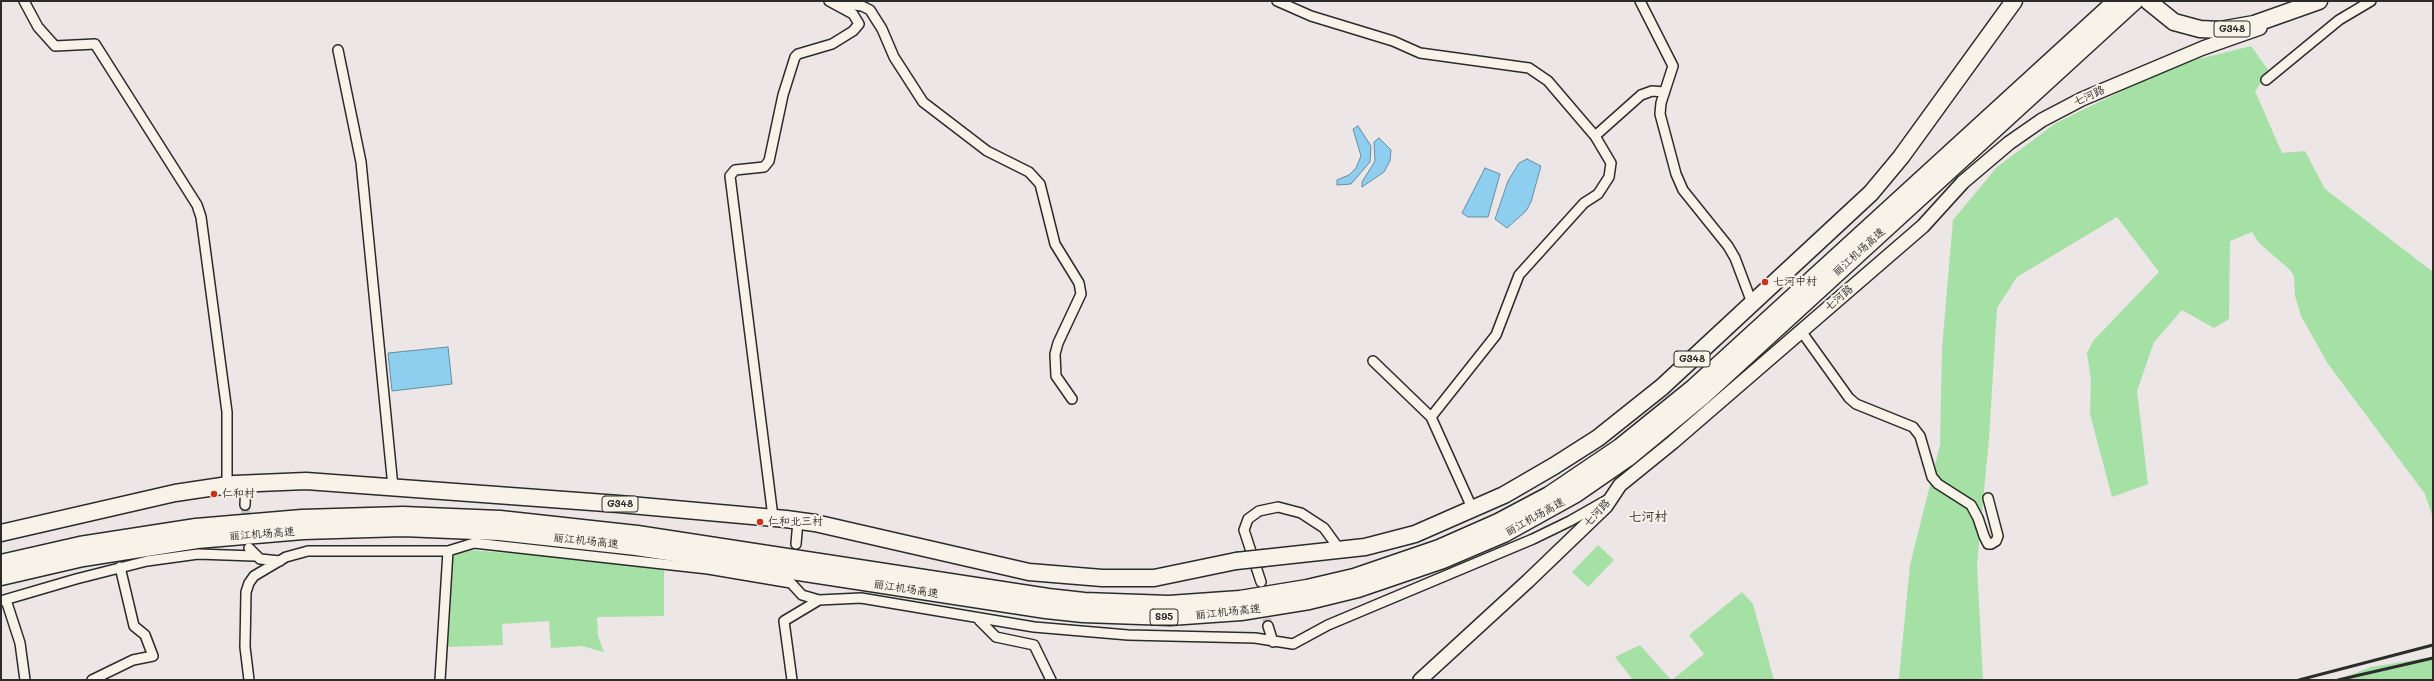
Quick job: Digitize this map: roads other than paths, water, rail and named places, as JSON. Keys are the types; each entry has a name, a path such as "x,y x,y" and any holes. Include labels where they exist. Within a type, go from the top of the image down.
{"highway":[{"name":"G348","path":"1,532 145,499 227,485 306,481 773,517 798,521 1029,572 1102,578 1154,578 1236,561 1340,550 1398,540 1473,510 1530,481 1598,438 1662,387 1854,211 1887,176 2014,1"},
{"name":"G348","path":"2148,1 2174,22 2210,30 2243,27 2317,2"},
{"name":"丽江机场高速","path":"1,563 80,545 196,527 289,518 403,515 500,519 629,533 1033,595 1084,601 1169,604 1240,599 1307,588 1354,577 1439,548 1498,522 1549,495 1620,447 1693,388 2127,3"},
{"name":"丽江机场高速","path":"1,577 83,558 197,540 290,532 402,528 499,532 628,546 1039,609 1083,614 1170,617 1241,612 1309,601 1358,589 1443,560 1504,534 1576,494 1628,458 1702,397 2127,3"}],"street":[{"path":"24,1 38,27 55,46 95,44 197,205 203,231 227,412 227,485"},
{"path":"831,1 862,6 870,10 882,29 894,58 923,102 987,152 1029,172 1040,184 1055,244 1079,283 1081,294 1058,343 1055,354 1056,376 1072,399"},
{"path":"773,517 730,176 735,170 764,167 769,161 783,95 795,57 798,54 832,44 853,31 859,24 853,14 831,1"},
{"path":"1277,1 1312,16 1393,41 1420,53 1529,68 1548,81 1595,136 1611,163 1609,177 1598,194 1584,203 1519,276 1496,335 1431,417"},
{"path":"1640,1 1672,66 1660,107 1660,121 1679,182 1728,246 1735,258 1752,303"},
{"path":"2266,80 2339,20 2371,1"},
{"name":"七河路","path":"1420,680 1528,581 1606,506 1620,485 1673,442 1923,226 1963,182 2021,134 2088,96 2203,48 2296,16 2317,2"},
{"path":"338,50 361,162 393,487"},
{"path":"1595,136 1641,95 1652,91 1664,92"},
{"path":"1801,331 1849,398 1856,404 1913,426 1920,436 1932,477 1938,484 1971,505 1978,518 1988,544 1991,544 1996,541 1998,536 1988,498"},
{"path":"1373,361 1431,417 1473,510"},
{"path":"245,505 246,484"},
{"path":"249,680 246,647 246,592 254,576 292,554 308,551 448,551 474,543 708,570 791,583 802,595 819,600 861,598 978,619 1090,632 1172,637 1255,638 1273,642 1298,642 1328,625 1534,539 1570,521 1611,497"},
{"path":"1261,582 1244,530 1248,519 1259,511 1278,507 1301,513 1324,528 1340,550"},
{"path":"796,544 798,521"},
{"path":"440,680 448,551"},
{"path":"25,680 20,643 3,601 120,567 181,556 251,552 263,560 280,561"},
{"path":"92,680 134,660 153,656 144,635 134,626 120,567"},
{"path":"792,680 784,621 819,600"},
{"path":"978,619 996,637 1034,645 1051,680"},
{"path":"1268,626 1273,642"}],"water":[{"path":"1358,126 1371,146 1370,162 1351,184 1337,185 1337,180 1349,175 1356,168 1361,156 1353,129"},
{"path":"1379,138 1391,150 1390,161 1384,172 1362,187 1362,182 1375,161 1374,142"},
{"path":"1527,159 1541,166 1531,202 1526,211 1507,228 1495,219 1508,181 1519,163"},
{"path":"1485,168 1500,174 1488,217 1468,217 1462,213"},
{"path":"448,347 452,384 392,391 388,353"}],"tunnel":[{"path":"245,505 247,527"},
{"path":"1265,605 1268,626"}],"railway":[{"path":"2299,680 2433,645"},
{"path":"2338,680 2433,658"}],"place":[{"name":"七河中村","path":"1765,282"},
{"name":"仁和村","path":"214,494"},
{"name":"仁和北三村","path":"760,522"}],"district":[{"name":"七河村","path":"1648,517"}]}
